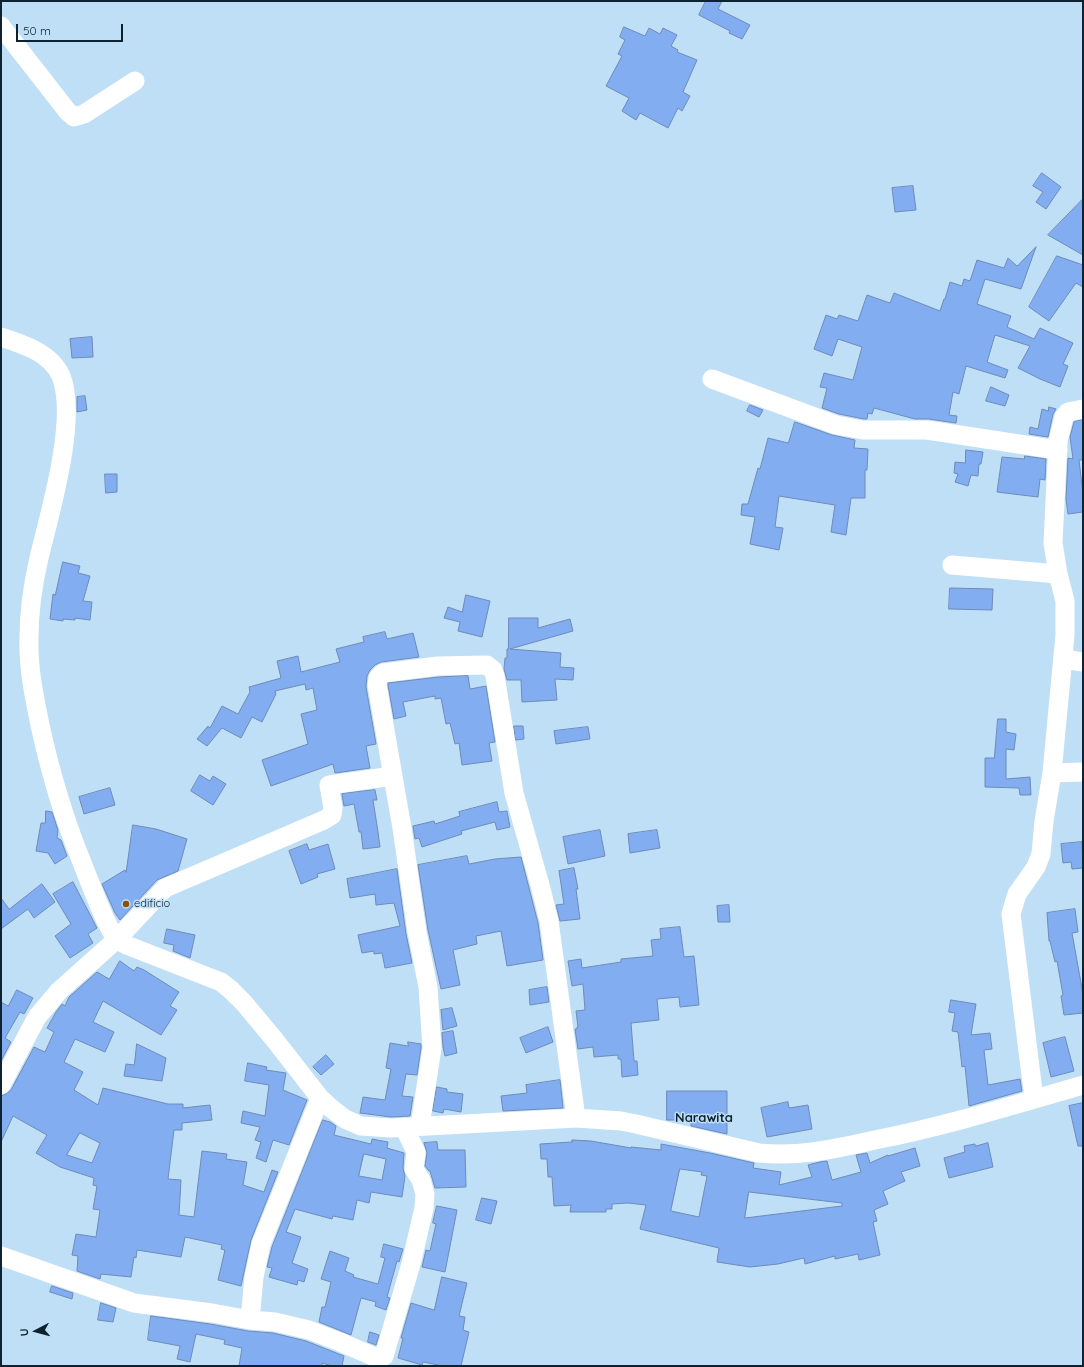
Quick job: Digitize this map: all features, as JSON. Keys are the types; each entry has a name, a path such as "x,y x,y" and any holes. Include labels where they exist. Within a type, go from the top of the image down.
{"street":[{"path":"1,26 68,112 74,117 84,114 135,81"},
{"path":"1,337 24,344 41,353 60,375 66,397 66,426 63,446 56,487 39,560 30,613 30,666 38,718 56,793 94,893 109,927 117,939 144,953 221,982 232,990 274,1039 320,1098 345,1119 361,1126 412,1127 576,1118 636,1124 759,1153 790,1155 835,1149 894,1137 975,1116 1083,1085"},
{"path":"712,379 849,429 927,430 1058,450"},
{"path":"1034,1099 1011,914 1017,894 1036,868 1041,854 1044,821 1052,773 1066,636 1066,602 1058,574 1053,543 1058,441 1064,417 1068,412 1083,408"},
{"path":"952,565 1058,574"},
{"path":"1063,659 1083,662"},
{"path":"1,1256 134,1303 212,1313 250,1320 275,1322 309,1330 375,1357 384,1356 411,1264 424,1208 425,1194 421,1180 414,1169 416,1152 412,1127 432,1048 428,987 417,932 393,776 377,685 378,678 383,673 420,668 473,665 491,666 495,676 514,793 549,921 576,1118"},
{"path":"1052,773 1083,772"},
{"path":"1,1086 37,1017 59,991 117,939 165,888 324,820 332,815 333,808 329,785 393,776"},
{"path":"250,1320 254,1277 261,1244 320,1098"}],"building":[{"path":"706,1 722,1 718,9 750,25 742,39 699,15"},
{"path":"624,27 645,36 649,28 660,34 663,28 677,35 671,46 678,50 677,52 697,60 683,92 690,96 682,111 678,108 668,128 640,113 636,120 622,111 629,98 606,86 622,56 618,54 625,40 620,37"},
{"path":"1042,173 1061,187 1046,209 1036,202 1043,192 1033,186"},
{"path":"913,186 916,210 895,212 892,188"},
{"path":"1083,199 1083,255 1048,235"},
{"path":"1036,247 1021,289 985,279 977,304 1011,316 1007,327 1034,339 1040,328 1073,343 1063,364 1068,366 1060,387 1018,368 1030,346 995,335 987,362 1008,370 1005,378 966,366 959,394 953,392 949,415 957,416 956,423 929,419 915,419 874,408 872,414 868,413 867,419 864,419 839,414 822,408 827,388 820,387 824,373 853,380 862,347 838,339 832,356 814,349 826,315 837,319 839,315 858,321 867,295 890,303 894,293 940,311 950,282 962,286 964,279 970,281 977,260 1004,268 1008,258 1017,266"},
{"path":"1057,256 1083,265 1083,287 1076,283 1049,321 1029,307"},
{"path":"92,337 93,357 72,358 70,339"},
{"path":"991,387 1009,395 1005,406 986,401"},
{"path":"85,396 87,410 77,412 77,397"},
{"path":"750,405 763,410 759,417 747,411"},
{"path":"1049,407 1056,409 1053,414 1048,437 1029,434 1030,427 1038,429 1042,409 1048,411"},
{"path":"1083,420 1083,460 1079,460 1083,493 1083,512 1068,514 1066,499 1068,458 1073,459 1070,437 1074,422"},
{"path":"795,422 832,435 855,440 854,448 868,449 867,470 865,470 865,498 851,498 846,535 831,532 835,505 779,496 775,527 783,528 779,550 750,544 755,517 741,515 742,504 748,504 758,468 760,469 768,438 788,443"},
{"path":"966,450 983,452 981,464 979,464 978,476 971,475 968,486 955,482 958,474 954,473 955,462 965,463"},
{"path":"1025,456 1046,459 1045,480 1040,479 1038,497 997,492 1002,457 1024,459"},
{"path":"105,474 117,474 117,492 106,493"},
{"path":"63,562 80,566 78,573 90,576 83,601 92,602 90,620 75,618 75,620 63,619 63,621 50,619 53,594 55,595"},
{"path":"950,588 993,589 992,610 949,609"},
{"path":"466,595 490,601 482,637 458,631 460,622 444,618 448,607 462,612"},
{"path":"509,618 538,618 538,628 570,619 573,631 510,649 561,653 560,667 574,668 573,680 555,679 557,700 522,702 521,680 507,680 504,669 508,649"},
{"path":"385,632 387,639 413,633 419,657 381,662 370,670 367,676 366,687 376,744 366,746 370,768 335,773 333,764 271,786 262,760 308,744 301,714 317,710 313,688 306,690 305,684 275,691 276,694 262,722 252,717 241,738 222,728 207,746 197,739 208,726 210,728 222,706 238,714 250,692 249,687 281,678 277,661 298,656 301,672 340,662 336,649 364,642 363,637"},
{"path":"468,676 470,689 486,686 495,742 489,743 492,761 462,765 459,743 455,744 450,723 446,724 441,698 435,699 435,696 403,702 406,716 394,719 388,683 439,677"},
{"path":"998,719 1006,719 1006,732 1016,734 1014,750 1006,749 1006,779 1030,777 1031,795 1020,795 1019,788 985,787 985,758 994,758"},
{"path":"514,726 523,726 524,739 516,740"},
{"path":"588,727 590,739 556,744 554,731"},
{"path":"200,775 210,781 213,776 226,784 213,805 191,791"},
{"path":"110,788 115,805 84,814 79,797"},
{"path":"375,790 377,800 373,800 380,847 363,849 361,832 359,832 354,804 344,806 342,794"},
{"path":"497,802 499,812 507,811 510,827 497,830 495,822 461,831 462,834 422,847 419,838 415,839 413,826 434,821 435,824 460,816 459,812"},
{"path":"46,811 52,812 58,830 57,838 61,840 67,856 55,864 48,853 36,851 41,823 45,823"},
{"path":"133,825 156,829 187,839 178,871 157,880 120,920 115,913 102,884 125,870 126,872"},
{"path":"600,830 605,856 568,864 563,837"},
{"path":"657,830 660,848 630,853 628,834"},
{"path":"1082,842 1083,868 1072,869 1071,862 1063,863 1061,844"},
{"path":"307,844 309,850 328,844 335,869 317,874 318,877 301,884 289,851"},
{"path":"467,856 469,864 495,859 521,857 538,923 543,960 507,966 501,931 476,936 477,944 453,950 460,985 441,989 428,930 418,865"},
{"path":"574,868 578,889 576,889 580,919 560,921 556,905 564,904 559,871"},
{"path":"397,869 406,934 412,963 385,968 382,953 374,954 374,951 362,953 358,935 400,926 394,903 376,905 375,894 350,898 347,879"},
{"path":"73,882 97,928 88,934 93,943 70,958 55,936 71,924 53,894"},
{"path":"42,884 55,902 34,918 28,909 1,929 1,898 9,909"},
{"path":"729,905 730,922 718,922 717,906"},
{"path":"1075,909 1078,932 1072,933 1083,994 1083,1013 1064,1015 1061,996 1063,995 1057,961 1055,962 1049,941 1047,913"},
{"path":"680,927 684,957 694,956 699,1005 680,1007 679,997 657,999 659,1020 631,1023 634,1061 637,1061 638,1075 622,1077 621,1059 618,1059 618,1055 594,1057 593,1047 578,1049 575,1029 578,1027 576,1011 585,1010 583,984 572,986 568,961 581,959 582,968 621,962 621,959 653,956 651,940 661,939 660,929"},
{"path":"167,929 195,935 190,958 173,951 174,945 164,943"},
{"path":"120,961 134,971 137,967 144,970 179,992 170,1006 177,1010 161,1035 103,1001 93,1022 114,1032 105,1052 75,1039 64,1062 83,1072 74,1090 98,1105 103,1088 168,1104 183,1104 183,1108 210,1105 212,1120 182,1123 182,1130 174,1130 168,1179 181,1180 179,1215 194,1217 202,1151 227,1154 226,1159 247,1162 243,1185 264,1192 272,1170 278,1172 251,1240 241,1286 218,1280 225,1250 221,1249 222,1245 185,1237 181,1257 137,1250 136,1258 134,1257 131,1277 101,1274 100,1279 77,1271 78,1256 72,1255 76,1234 96,1237 100,1210 93,1209 97,1186 93,1185 94,1178 60,1167 36,1153 47,1135 13,1116 1,1142 1,1096 11,1090 34,1047 45,1052 54,1032 47,1028 56,1012 62,1004 65,1006 69,997 97,972 109,979","holes":["80,1133 100,1143 92,1163 67,1155"]},
{"path":"547,987 549,1002 530,1005 529,990"},
{"path":"17,990 33,998 24,1014 20,1012 5,1038 11,1042 1,1061 1,1002 8,1006"},
{"path":"951,1000 976,1004 971,1035 990,1033 992,1049 984,1050 988,1085 1020,1079 1022,1091 969,1106 965,1066 962,1067 958,1032 952,1031 955,1013 949,1012"},
{"path":"452,1008 457,1026 443,1030 441,1010"},
{"path":"548,1027 553,1042 526,1053 520,1038"},
{"path":"453,1031 457,1053 445,1056 442,1033"},
{"path":"1065,1037 1074,1071 1051,1077 1043,1043"},
{"path":"408,1042 421,1044 417,1075 406,1074 402,1096 413,1097 410,1116 391,1117 360,1113 363,1097 385,1100 391,1069 386,1068 390,1043 408,1046"},
{"path":"137,1044 166,1058 162,1081 124,1076 126,1064 134,1065"},
{"path":"326,1055 334,1064 321,1075 313,1067"},
{"path":"248,1063 267,1067 266,1070 286,1073 283,1090 307,1100 289,1145 273,1140 266,1162 256,1158 261,1142 255,1140 260,1127 241,1123 243,1111 265,1116 269,1085 245,1081"},
{"path":"560,1080 563,1108 503,1111 501,1096 527,1093 526,1085"},
{"path":"437,1087 447,1089 447,1092 463,1094 461,1112 444,1109 443,1113 433,1111"},
{"path":"667,1091 727,1091 727,1134 691,1126 691,1120 667,1120"},
{"path":"788,1102 789,1108 808,1105 812,1129 767,1137 761,1108"},
{"path":"1083,1103 1083,1146 1078,1146 1069,1106"},
{"path":"323,1120 336,1126 334,1135 371,1144 372,1139 388,1142 387,1148 404,1153 403,1168 405,1176 402,1197 371,1192 369,1203 357,1200 353,1220 333,1216 332,1219 295,1209 286,1232 301,1237 292,1263 308,1269 304,1282 298,1280 297,1285 269,1277 272,1268 267,1267 272,1247","holes":["364,1154 386,1159 382,1180 359,1176"]},
{"path":"572,1140 591,1141 631,1148 661,1150 661,1144 710,1153 754,1163 753,1168 781,1172 779,1185 812,1177 808,1165 820,1162 827,1161 832,1180 861,1172 856,1155 867,1153 870,1163 888,1155 915,1148 920,1166 901,1172 905,1181 883,1191 888,1204 874,1210 877,1221 873,1222 880,1255 859,1260 858,1254 835,1259 835,1256 805,1264 804,1258 778,1264 750,1267 717,1262 719,1248 640,1229 646,1205 628,1203 612,1204 612,1209 606,1209 606,1212 570,1212 571,1205 554,1206 552,1177 548,1177 547,1159 541,1159 540,1144 572,1142","holes":["680,1169 702,1172 701,1175 707,1176 699,1217 671,1211","749,1192 842,1203 842,1206 745,1218"]},
{"path":"437,1142 438,1150 465,1150 466,1187 435,1188 430,1171 425,1166 427,1153 424,1143"},
{"path":"988,1143 993,1167 949,1178 944,1158 965,1152 964,1146 975,1144 975,1146"},
{"path":"482,1198 497,1201 491,1224 476,1220"},
{"path":"437,1206 457,1210 445,1272 422,1267 426,1250 430,1251 436,1224 433,1223"},
{"path":"384,1244 403,1249 399,1262 397,1261 387,1297 390,1298 386,1310 375,1306 376,1302 361,1298 351,1335 319,1322 322,1307 325,1307 331,1282 321,1279 330,1251 349,1258 345,1271 354,1275 353,1277 378,1284 385,1258 381,1257"},
{"path":"442,1277 467,1283 459,1316 465,1317 463,1330 469,1332 461,1366 443,1366 423,1362 422,1365 398,1358 403,1338 401,1338 411,1303 434,1310"},
{"path":"52,1286 73,1293 72,1299 50,1292"},
{"path":"101,1303 116,1308 113,1322 98,1320"},
{"path":"151,1316 248,1331 273,1333 306,1341 344,1356 342,1366 332,1366 322,1363 322,1366 239,1366 242,1348 224,1344 225,1340 196,1334 190,1362 177,1359 180,1346 148,1340"},
{"path":"370,1332 379,1335 376,1345 368,1342"}],"place":[{"name":"edificio","path":"126,904"}],"district":[{"name":"Narawita","path":"704,1118"}]}
